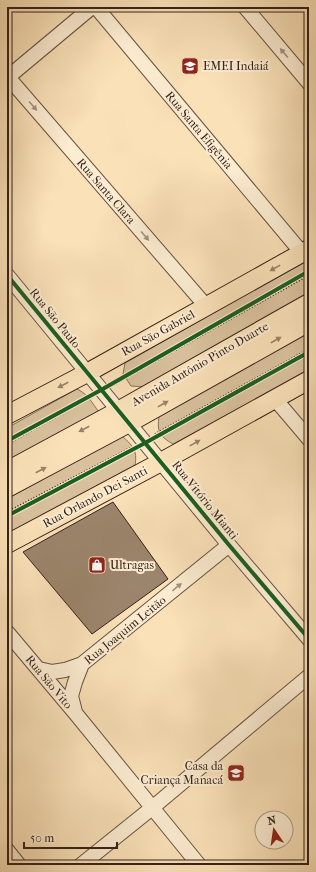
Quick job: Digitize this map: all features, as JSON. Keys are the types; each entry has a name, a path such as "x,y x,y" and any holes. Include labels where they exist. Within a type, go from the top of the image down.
{"main road":[{"name":"Rua São Gabriel","path":"7,415 87,373 306,251"},
{"name":"Avenida Antônio Pinto Duarte","path":"7,488 309,303"},
{"name":"Avenida Antônio Pinto Duarte","path":"7,471 124,417 309,322"},
{"name":"Rua Orlando Dei Santi","path":"7,544 309,380"}],"street":[{"path":"7,77 92,7"},
{"name":"Rua Santa Efigênia","path":"96,7 306,251"},
{"path":"245,7 309,83"},
{"name":"Rua Santa Clara","path":"7,77 206,306"},
{"name":"Rua São Paulo","path":"7,275 87,373"},
{"name":"Rua Vitório Mianti","path":"87,373 309,639"},
{"path":"276,399 309,439"},
{"name":"Rua Joaquim Leitão","path":"198,865 76,714 72,696 74,682 82,664 229,545"},
{"name":"Rua São Vito","path":"7,632 76,714"},
{"path":"39,669 52,672 65,670 82,664"},
{"path":"81,865 152,808 309,676"},
{"path":"7,850 19,865"}],"path":[{"path":"102,390 309,271"},
{"path":"7,443 309,275"},
{"path":"7,512 144,442 309,349"},
{"path":"7,516 309,352"}],"shaded area":[{"path":"309,259 309,297 148,387 131,386 123,374 125,363"},
{"path":"309,332 309,370 173,444 162,436 158,426 159,416"},
{"path":"77,389 87,396 99,412 7,461 7,428"},
{"path":"122,436 129,442 135,452 135,465 7,535 7,499"}],"building":[{"name":"Ultragas","path":"113,502 168,579 92,634 23,552"}],"cycle path":[{"path":"7,441 101,390 309,271"},
{"path":"7,275 229,545 309,639"},
{"path":"7,516 145,443 309,352"}],"place":[{"name":"EMEI Indaiá","path":"190,66"},
{"name":"Ultragas","path":"97,565"},
{"name":"Casa da Criança Manacá","path":"236,773"}]}
